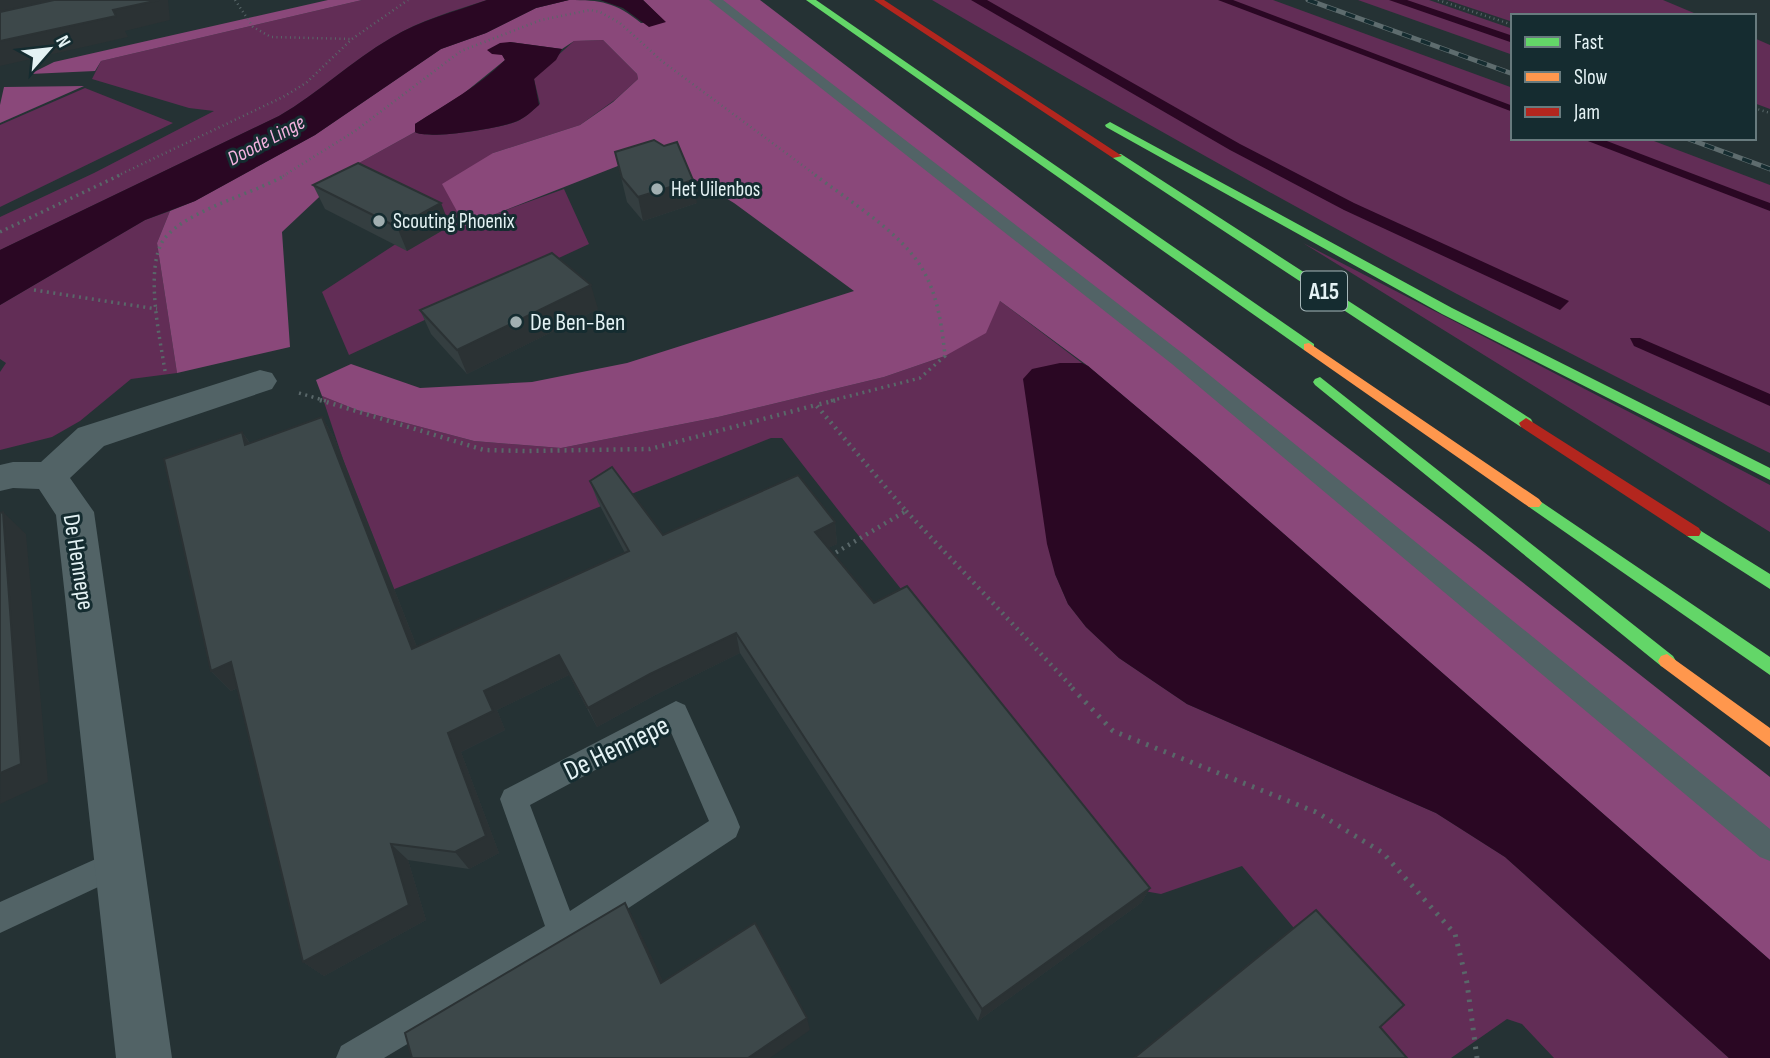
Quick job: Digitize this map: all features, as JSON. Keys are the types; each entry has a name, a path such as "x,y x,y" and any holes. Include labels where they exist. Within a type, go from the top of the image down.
{"highway":[{"name":"A15","path":"810,0 1770,667"},
{"name":"A15","path":"878,0 1050,92"},
{"name":"A15","path":"878,0 1770,582"},
{"name":"A15","path":"1098,119 1447,311 1770,475"},
{"name":"A15","path":"1068,179 1250,327"},
{"path":"1304,370 1616,622 1770,739"}],"street":[{"path":"0,478 13,475 49,477 92,437 260,381"},
{"name":"De Hennepe","path":"49,477 75,512 144,1058"}],"lane":[{"path":"715,0 1180,360 1770,847"},
{"name":"De Hennepe","path":"353,1058 563,933 726,827 676,713 514,799 563,933"},
{"path":"0,918 118,863"}],"path":[{"path":"235,0 253,27 271,37 352,39"},
{"path":"0,232 283,97 306,83 352,39 408,0"},
{"path":"1438,0 1511,24"},
{"path":"170,410 155,273 163,241 192,216 271,183 334,145 402,97 452,55 541,19 588,9 600,11 623,24 643,46 712,100 801,162 909,250 928,279 941,320 945,356 920,378 650,449 484,450 260,381"},
{"path":"34,290 157,309"},
{"path":"816,405 905,511 1113,731 1316,812 1383,853 1455,934 1467,983 1477,1058"},
{"path":"824,560 905,511"}],"shaded area":[{"path":"328,0 362,0 101,61 95,71 30,74 54,62"},
{"path":"362,0 487,0 438,16 402,32 376,47 279,116 0,250 0,217 94,173 214,111 189,108 92,79 101,61"},
{"path":"569,0 615,6 641,23 665,22 643,0 760,0 1475,545 1770,777 1770,960 1196,457 1088,366 1000,301 986,333 945,356 884,377 718,417 561,448 474,441 357,410 322,396 316,380 351,364 420,388 532,382 627,363 854,291 734,203 651,153 465,226 442,184 493,153 580,125 613,102 638,79 637,74 603,40 574,41 562,49 510,42 492,54 502,54 505,60 463,94 415,124 415,132 350,168 282,232 290,347 177,373 157,243 170,211 195,201 315,135 441,49 486,33 536,8"},
{"path":"932,0 1273,0 1511,87 1511,140 1651,140 1770,185 1770,453 1451,291 1139,119"},
{"path":"1358,0 1429,0 1511,28 1511,54"},
{"path":"1447,0 1663,0 1696,14 1511,14 1511,21"},
{"path":"1756,39 1770,45 1770,109 1756,104"},
{"path":"603,40 637,74 638,79 580,125 493,153 465,225 564,189 589,244 349,355 322,292 442,214 350,168 415,132 449,134 482,130 518,121 540,104 534,79 537,74 574,41"},
{"path":"84,86 0,123 4,87"},
{"path":"85,88 173,123 0,207 0,125"},
{"path":"170,211 157,243 177,373 131,379 80,421 52,437 0,450 0,372 6,363 0,359 0,305 145,220"},
{"path":"1303,243 1770,485 1770,532"},
{"path":"1000,301 1082,363 1060,363 1055,574 1068,604 1086,627 1119,658 1187,704 1436,813 1505,857 1729,1058 1554,1058 1522,1024 1507,1019 1451,1058 1403,1058 1242,866 1161,894 1144,891 782,438 771,438 387,592 322,396 357,410 474,441 561,448 718,417 884,377 945,356"}],"water":[{"name":"Doode Linge","path":"487,0 569,0 536,8 486,33 441,49 315,135 195,201 145,220 0,305 0,250 279,116 376,47 402,32"},
{"path":"600,0 643,0 666,22 649,27 623,8"},
{"path":"971,0 987,0 1240,144 1354,203 1569,301 1560,310 1344,210 1230,150"},
{"path":"1218,0 1233,0 1511,105 1511,111"},
{"path":"1389,0 1407,0 1511,35 1511,42"},
{"path":"500,43 562,49 556,60 534,79 539,105 520,120 496,127 434,135 415,132 415,124 473,86 505,60 502,55 492,54 487,50"},
{"path":"1585,140 1604,140 1770,203 1770,211"},
{"path":"1630,338 1640,338 1770,394 1770,406 1634,346"},
{"path":"1060,363 1082,363 1088,366 1196,457 1770,960 1770,1058 1729,1058 1505,857 1436,813 1187,704 1119,658 1086,627 1068,604 1055,574 1047,544 1023,379 1032,369"}],"building":[{"path":"54,0 159,0 113,10 116,16 0,41 0,12"},
{"path":"654,140 664,146 677,142 693,180 638,197 622,178 615,152"},
{"path":"358,163 441,203 397,227 313,185"},
{"path":"552,253 591,285 457,350 420,310"},
{"path":"322,417 412,649 629,551 590,481 612,467 663,535 798,475 835,522 815,532 874,603 907,586 1150,888 982,1009 736,633 650,674 588,708 559,655 484,691 493,711 448,733 486,836 455,852 391,844 409,905 303,962 231,662 211,671 164,459 242,432 245,445"},
{"path":"3,512 21,764 0,773 0,513"},
{"path":"625,903 661,983 755,923 807,1018 748,1058 412,1058 405,1033"},
{"path":"1316,910 1404,1005 1380,1027 1407,1058 1134,1058"}],"railway":[{"path":"1308,0 1511,73"},
{"path":"1691,140 1770,169"}],"traffic: fast":[{"path":"810,0 1309,347"},
{"path":"1110,125 1447,311 1770,475"},
{"path":"1117,156 1526,423"},
{"path":"1320,382 1667,661"},
{"path":"1534,503 1770,667"},
{"path":"1693,532 1770,582"}],"traffic: slow":[{"path":"1309,347 1534,503"},
{"path":"1667,661 1770,739"}],"traffic: jam":[{"path":"878,0 1117,156"},
{"path":"1526,423 1693,532"}],"place":[{"name":"Het Uilenbos","path":"657,189"},
{"name":"Scouting Phoenix","path":"379,221"},
{"name":"De Ben-Ben","path":"516,322"}]}
